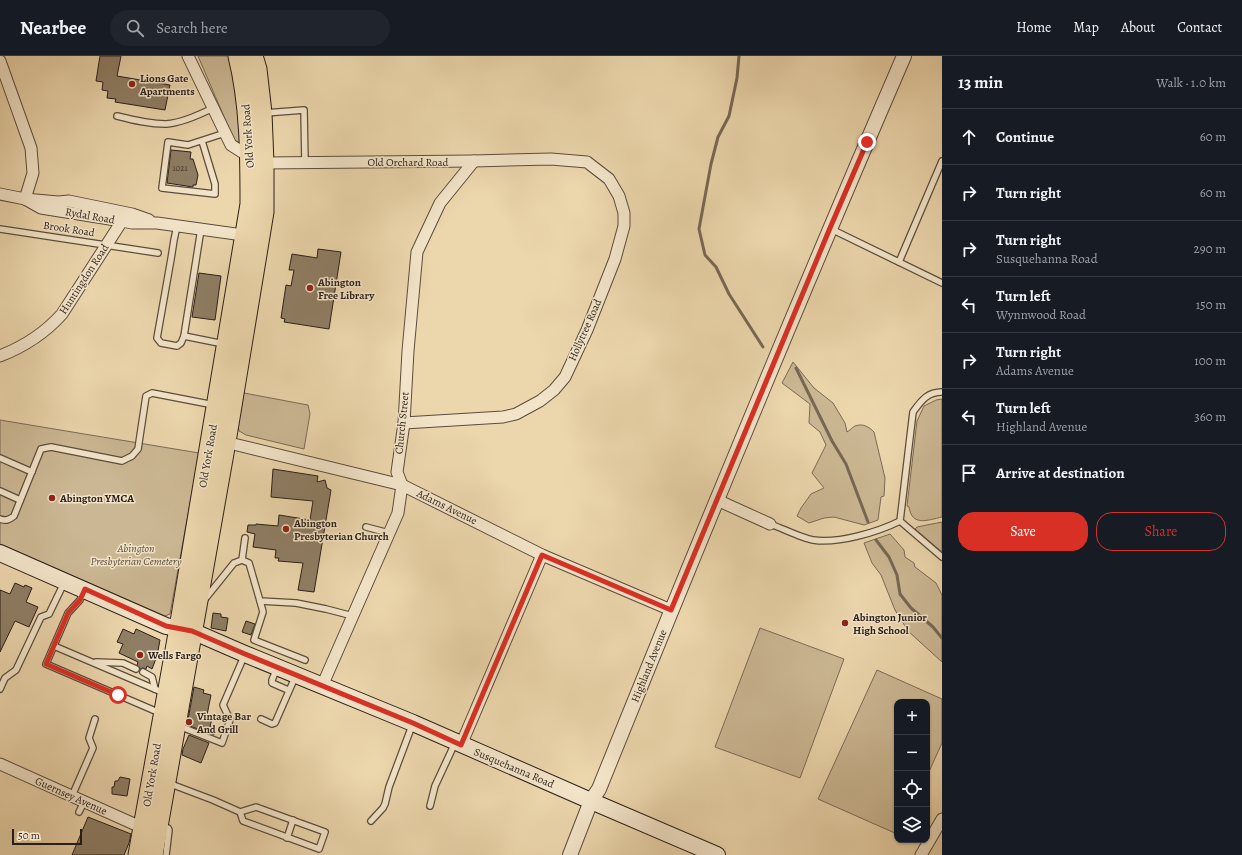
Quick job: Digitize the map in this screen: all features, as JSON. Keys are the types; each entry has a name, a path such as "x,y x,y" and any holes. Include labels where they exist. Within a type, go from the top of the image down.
{"highway":[{"name":"Old York Road","path":"138,855 151,826 166,782 170,719 161,691 186,630 196,610 219,440 217,406 227,345 253,236 264,212 257,160 238,56"},
{"name":"Old York Road","path":"254,56 262,113 257,160"},
{"name":"Old York Road","path":"154,855 151,826 219,440 253,236"}],"main road":[{"name":"Susquehanna Road","path":"0,552 166,626 186,630 413,723 458,744 717,855"}],"street":[{"path":"188,56 231,145 257,160"},
{"name":"Highland Avenue","path":"570,855 591,801 599,789 671,610 830,228 904,56"},
{"path":"0,61 31,148 33,173 25,199"},
{"name":"Old Orchard Road","path":"257,160 306,163 474,162 551,159"},
{"name":"Hollytree Road","path":"404,423 488,419 516,414 540,401 554,390 565,377 615,259 624,226 624,213 619,196 609,179 586,162 551,159"},
{"name":"Church Street","path":"322,686 398,513 402,485 397,472 404,423 408,351 417,252 440,203 474,162"},
{"name":"Rydal Road","path":"0,194 25,199 41,208 132,214 157,223"},
{"name":"Rydal Road","path":"94,211 122,222 157,223 253,236"},
{"name":"Huntingdon Road","path":"0,356 50,327 62,314 122,222"},
{"name":"Adams Avenue","path":"219,440 402,485 542,555 671,610"},
{"path":"718,500 770,524"},
{"path":"458,744 542,555"},
{"name":"Guernsey Avenue","path":"0,764 84,802 151,826"},
{"path":"921,855 942,819"}],"lane":[{"path":"117,116 146,122 168,124 195,117 213,108"},
{"path":"262,113 304,110 306,163"},
{"path":"202,141 215,184 215,194 162,188 168,142 188,145 225,133"},
{"path":"899,262 942,161"},
{"path":"177,226 157,338 161,343 177,346 181,343 184,336 201,229"},
{"path":"830,228 942,283"},
{"name":"Brook Road","path":"0,229 158,253"},
{"path":"184,336 227,345"},
{"path":"900,521 913,412 921,401 935,392 942,392"},
{"path":"0,519 9,520 14,516 41,449 51,447 122,461 132,456 138,449 146,396 152,394 217,406"},
{"path":"0,458 32,472"},
{"path":"0,491 20,500"},
{"path":"770,524 812,540 830,541 849,538 890,526 900,521"},
{"path":"900,521 942,558"},
{"path":"366,527 389,533"},
{"path":"242,560 245,538"},
{"path":"196,610 234,563 242,560 249,563 263,612 254,640 305,660"},
{"path":"0,689 5,678 16,670 41,617 49,614 65,581"},
{"path":"85,589 80,600 68,613 46,664 222,743 230,720 223,705 245,654"},
{"path":"260,601 296,603 354,616"},
{"path":"54,646 161,691"},
{"path":"91,661 123,663 136,669"},
{"path":"277,667 272,683 288,690"},
{"path":"143,672 152,677 161,691"},
{"path":"261,719 272,724 275,722 296,675"},
{"path":"72,796 93,748 89,738 95,719"},
{"path":"371,821 385,804 389,787 413,723"},
{"path":"430,806 435,786 458,744"},
{"path":"166,782 240,812 256,807 325,832 319,849 243,821 240,812"},
{"path":"79,812 84,802"},
{"path":"287,838 293,820"},
{"path":"151,826 168,828 166,855"}],"green space":[{"path":"198,56 234,56 243,142 234,140"},
{"path":"793,362 814,388 833,403 845,423 847,432 855,426 863,425 874,432 885,478 884,496 881,497 878,520 864,525 834,517 824,518 809,523 797,516 811,494 824,488 812,473 826,445 820,432 809,423 810,404 782,383"},
{"path":"244,393 308,405 310,414 304,449 246,435 239,431 238,426"},
{"path":"942,399 942,517 921,521 913,517 909,507 907,506 917,421 924,406 936,400"},
{"name":"Abington YMCA","path":"0,420 199,453 170,614 165,616 0,544"},
{"path":"942,522 942,552 915,529 917,527"},
{"path":"890,534 904,550 905,557 914,563 915,567 936,583 942,595 942,662 908,631 895,610 881,575 872,563 864,543"},
{"path":"760,628 844,659 800,778 715,747"},
{"path":"877,670 942,699 942,743 930,769 930,699 894,699 894,833 818,799"}],"building":[{"name":"Lions Gate Apartments","path":"100,56 121,56 117,76 170,85 165,110 115,102 116,99 107,98 108,91 102,90 103,82 96,81"},
{"path":"171,150 191,152 190,159 193,159 198,175 196,185 193,185 193,187 167,183"},
{"name":"Abington Free Library","path":"318,249 341,252 329,329 284,322 285,319 281,318 286,285 291,286 294,270 289,270 292,254 317,258"},
{"path":"199,273 221,276 215,320 192,317"},
{"name":"Abington Presbyterian Church","path":"273,469 318,476 317,482 325,480 327,488 331,490 314,592 298,590 303,563 278,561 279,558 275,558 276,550 253,547 255,534 247,532 248,525 256,524 278,526 279,515 310,520 313,501 271,497"},
{"path":"15,583 24,587 25,585 32,588 26,602 38,607 29,627 15,621 0,652 0,590 10,594"},
{"path":"213,613 221,614 221,617 228,618 226,631 211,628"},
{"path":"246,621 255,624 251,635 242,632"},
{"name":"Wells Fargo","path":"123,629 134,634 136,629 160,640 157,656 152,669 147,666 146,669 140,669 137,665 138,662 119,653 123,644 117,642"},
{"path":"194,687 204,690 203,693 211,695 207,715 209,716 208,718 212,719 210,726 215,727 214,735 187,725"},
{"path":"189,735 209,743 201,763 182,755"},
{"path":"120,777 130,779 127,796 112,794 112,787 114,787 115,781 118,781"},
{"path":"88,817 131,834 124,855 72,855"}],"waterway":[{"path":"739,56 737,78 729,116 718,137 711,164 699,229 705,255 716,267 729,294 763,347"},
{"path":"796,368 832,441 846,464 868,522"},
{"path":"876,540 889,557 897,575 900,594 911,608 933,627 942,638"}],"place":[{"name":"Lions Gate Apartments","path":"132,84"},
{"name":"Abington Free Library","path":"310,288"},
{"name":"Abington YMCA","path":"52,498"},
{"name":"Abington Presbyterian Church","path":"286,529"},
{"name":"Abington Junior High School","path":"845,623"},
{"name":"Wells Fargo","path":"140,655"},
{"name":"Vintage Bar And Grill","path":"189,722"}],"route":[{"path":"118,695 46,664 68,613 80,600 85,589 166,626 192,631 413,723 461,745 542,555 671,610 867,142"}],"park label":[{"name":"Abington Presbyterian Cemetery","path":"136,554"}]}
